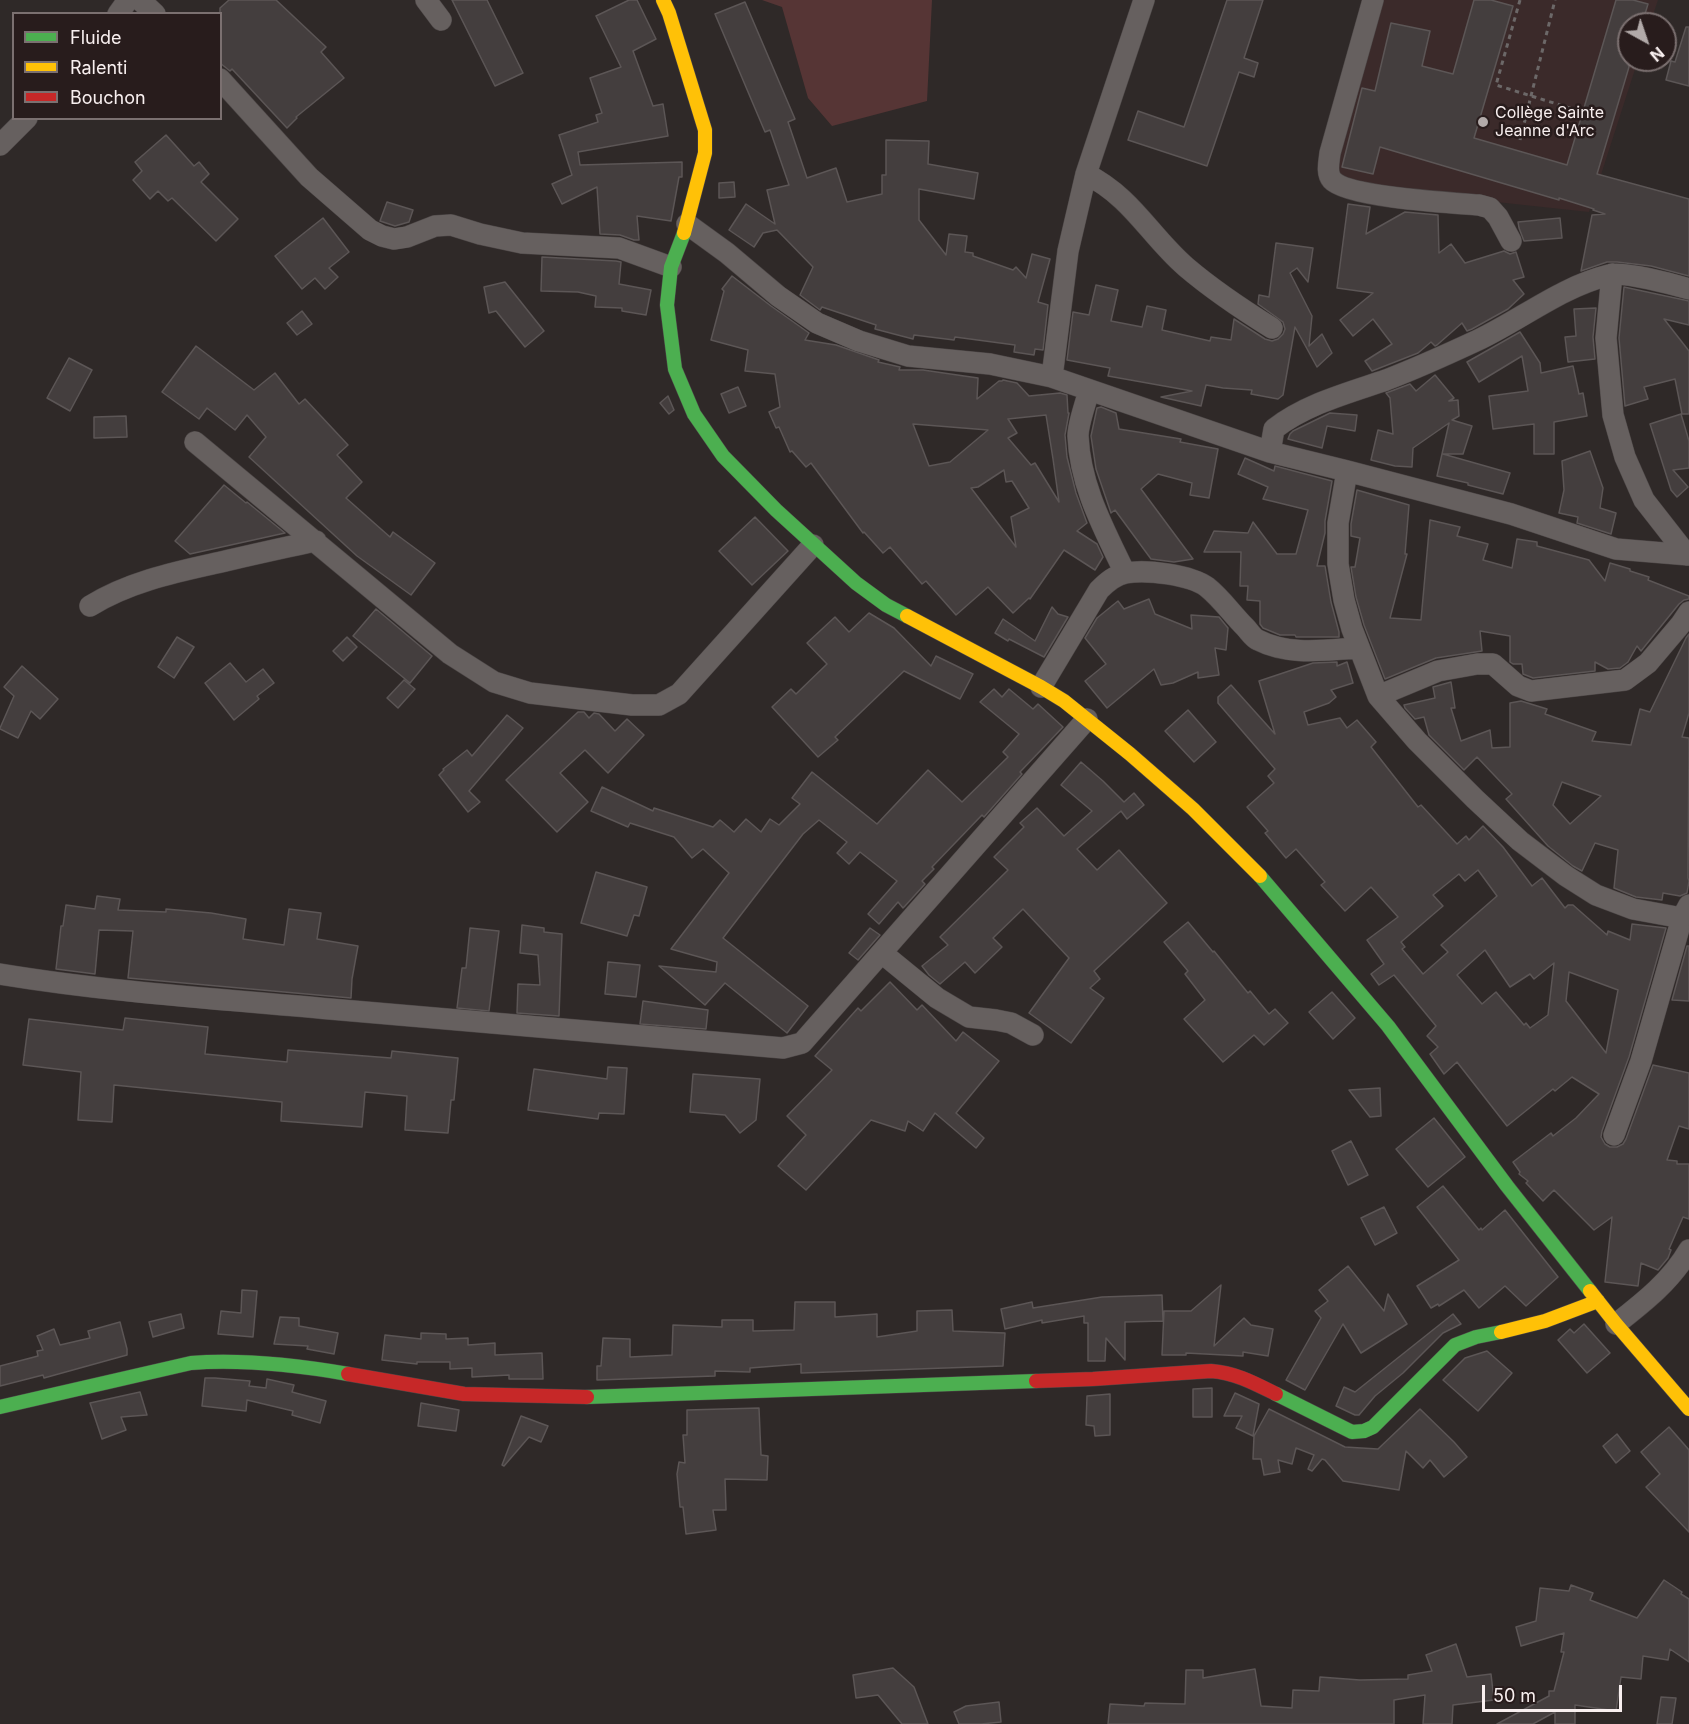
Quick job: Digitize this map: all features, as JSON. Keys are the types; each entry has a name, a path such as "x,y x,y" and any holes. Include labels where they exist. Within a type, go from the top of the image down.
{"street":[{"path":"140,0 153,12"},
{"path":"426,0 441,20"},
{"path":"663,0 705,130 705,153 687,224 671,267 667,306 675,369 694,414 723,456 776,510 856,584 886,605 1064,701 1193,809 1260,876 1388,1026 1507,1185 1616,1324 1689,1409"},
{"path":"1052,377 1068,251 1086,174 1144,0"},
{"path":"1373,0 1330,153 1328,173 1333,181 1345,188 1385,196 1490,208 1498,217 1510,241"},
{"path":"222,81 309,177 370,230 382,236 394,239 407,237 435,226 451,225 522,243 619,248 671,267"},
{"path":"0,145 25,120"},
{"path":"1086,174 1103,183 1124,200 1186,267 1238,307 1272,328"},
{"path":"687,224 817,323 859,341 908,357 990,364 1052,377 1270,452 1511,514 1616,549 1688,555"},
{"path":"1612,274 1606,338 1613,415 1625,457 1644,500 1688,555"},
{"path":"1270,452 1274,429 1288,419 1330,399 1389,379 1480,339 1554,297 1612,274 1689,289"},
{"path":"1089,390 1078,434 1082,467 1091,503 1125,573"},
{"path":"195,442 450,654 494,682 530,693 632,705 659,705 679,694 813,545"},
{"path":"1347,471 1338,523 1338,564 1344,600 1358,648 1378,696 1417,741 1476,799 1520,841 1566,876 1596,895 1633,909 1685,912 1641,1061 1614,1135"},
{"path":"90,606 135,585 176,572 316,541"},
{"path":"1041,687 1099,590 1109,581 1125,573 1151,572 1184,577 1205,586 1227,606 1256,639 1278,647 1300,652 1358,648"},
{"path":"1378,696 1438,671 1477,664 1493,664 1518,686 1531,691 1625,680 1647,663 1689,612"},
{"path":"0,974 176,996 783,1048 802,1043 1088,719"},
{"path":"882,953 937,998 969,1017 1011,1023 1033,1035"},
{"path":"1616,1324 1653,1295 1689,1250"},
{"path":"0,1407 191,1363 216,1361 274,1363 464,1394 594,1398 1093,1379 1211,1371 1238,1375 1352,1432 1364,1431 1373,1427 1455,1345 1464,1340 1474,1336 1522,1328 1598,1301"}],"path":[{"path":"1520,0 1496,85 1573,109"},
{"path":"1520,140 1555,0"}],"shaded area":[{"path":"762,0 932,0 927,101 832,126 808,98 782,7"},
{"name":"Collège Sainte Jeanne d'Arc","path":"1383,0 1658,0 1654,12 1617,12 1617,72 1634,72 1589,212 1329,184"}],"building":[{"path":"229,0 276,0 326,47 321,52 344,78 296,117 287,128 232,69 230,71 222,65 222,12 220,8"},
{"path":"452,0 487,0 523,73 495,86"},
{"path":"629,0 637,0 656,39 633,51 653,106 663,104 668,136 578,152 580,165 682,162 682,177 679,177 671,221 637,216 639,240 620,235 600,234 597,187 562,204 552,184 572,175 559,135 598,122 596,115 602,113 590,78 621,67 596,16"},
{"path":"1227,0 1263,0 1244,58 1258,63 1254,77 1239,72 1207,166 1128,140 1138,111 1184,127"},
{"path":"1474,0 1491,0 1513,6 1474,138 1567,165 1616,0 1633,0 1648,4 1646,12 1617,12 1617,72 1628,72 1597,174 1689,199 1689,276 1651,266 1617,262 1607,262 1581,271 1592,215 1605,214 1559,198 1559,200 1380,147 1373,174 1342,167 1362,88 1375,91 1391,23 1430,31 1422,66 1453,74"},
{"path":"745,2 795,119 788,122 807,178 836,168 847,202 882,194 882,175 886,175 886,140 929,141 928,164 978,173 974,199 919,189 919,220 946,255 949,234 967,236 965,252 973,253 973,256 1013,270 1016,267 1026,278 1032,254 1050,259 1038,302 1048,305 1043,350 1035,349 1034,355 1014,352 1015,345 955,337 954,340 914,335 913,339 875,329 876,325 822,307 820,310 800,295 813,267 777,230 763,233 754,247 729,230 746,204 775,224 767,190 789,185 770,130 765,132 715,14"},
{"path":"1686,27 1689,27 1689,86 1666,80 1668,72 1677,72 1677,56"},
{"path":"166,135 194,166 199,162 209,174 201,182 238,219 216,241 172,198 168,201 158,191 150,199 133,180 142,171 135,162"},
{"path":"734,182 735,197 719,198 719,183"},
{"path":"387,202 413,210 409,222 395,226 380,221"},
{"path":"1348,204 1370,207 1366,234 1405,212 1438,215 1439,253 1451,244 1465,263 1504,251 1510,254 1516,252 1524,277 1513,280 1524,294 1508,309 1472,329 1467,331 1462,323 1437,345 1431,342 1418,353 1372,371 1365,361 1392,344 1373,319 1353,336 1340,320 1373,293 1337,288"},
{"path":"323,218 349,252 329,268 338,277 325,289 315,278 302,289 275,256"},
{"path":"1560,218 1562,238 1524,241 1518,222"},
{"path":"1276,243 1313,248 1308,282 1297,268 1290,273 1312,316 1309,346 1322,334 1332,353 1317,367 1295,327 1283,395 1278,399 1251,394 1252,390 1206,385 1201,406 1161,397 1192,391 1108,376 1110,368 1067,360 1073,312 1089,315 1096,285 1118,290 1111,321 1142,327 1147,306 1166,310 1162,330 1210,341 1211,337 1231,340 1234,319 1265,339 1272,341 1278,339 1285,329 1283,322 1258,304 1259,295 1269,297"},
{"path":"542,257 621,262 619,284 651,290 646,315 622,311 622,308 595,307 596,296 578,292 541,291"},
{"path":"732,276 809,333 805,340 836,345 879,360 878,362 900,367 899,370 923,370 978,378 977,399 1003,380 1017,383 1029,396 1060,393 1067,395 1069,413 1065,435 1067,457 1076,493 1087,523 1077,531 1097,544 1103,557 1095,570 1064,550 1030,599 1013,613 988,587 956,615 926,581 922,584 890,547 883,553 863,533 811,463 806,467 792,451 790,452 779,427 776,428 769,412 780,407 775,374 745,371 748,350 711,340 724,291 722,289","holes":["1046,415 1059,502 1035,463 1031,465 1008,438 1017,433 1008,419","913,424 988,430 950,462 929,466","1004,470 1006,482 1012,481 1029,508 1011,517 1016,547 971,488 978,487"]},
{"path":"505,282 544,331 525,347 496,311 489,313 484,287"},
{"path":"1624,287 1689,301 1689,325 1664,319 1689,351 1689,414 1682,414 1675,379 1644,387 1648,399 1625,406 1619,338"},
{"path":"1596,308 1593,337 1595,359 1568,362 1565,337 1576,336 1574,309"},
{"path":"302,311 312,324 297,335 287,323"},
{"path":"1520,332 1540,363 1541,373 1573,366 1579,394 1583,393 1587,416 1554,422 1554,454 1534,454 1534,424 1493,429 1489,396 1528,391 1522,356 1479,382 1467,362"},
{"path":"196,346 254,390 275,373 299,404 305,399 348,445 337,455 362,482 346,498 390,537 393,532 435,563 411,595 357,556 249,457 266,437 247,415 235,430 207,408 199,419 162,392"},
{"path":"69,358 92,370 70,411 47,398"},
{"path":"1435,375 1454,398 1449,401 1458,400 1459,416 1452,420 1472,426 1463,454 1443,454 1510,473 1503,494 1437,476 1449,423 1413,448 1412,467 1395,466 1371,460 1378,430 1393,434 1390,398 1386,393 1410,384 1416,391"},
{"path":"738,387 746,406 729,413 721,394"},
{"path":"668,396 674,410 669,414 660,403"},
{"path":"1101,407 1116,413 1119,429 1181,439 1180,442 1218,449 1209,498 1190,495 1192,483 1158,474 1141,489 1193,559 1174,562 1151,559 1115,510 1111,513 1096,469 1091,436 1097,408"},
{"path":"1330,413 1357,415 1355,431 1327,426 1322,448 1288,439 1293,431"},
{"path":"1681,414 1689,441 1689,468 1673,470 1688,487 1677,497 1671,490 1650,424"},
{"path":"126,416 127,437 94,438 94,417"},
{"path":"1590,451 1603,488 1600,508 1616,513 1611,534 1577,523 1578,517 1559,513 1564,490 1562,461"},
{"path":"1245,458 1274,471 1275,466 1332,481 1325,533 1317,566 1325,566 1339,637 1296,637 1295,635 1280,635 1263,628 1260,624 1260,601 1247,600 1248,586 1240,586 1241,552 1204,552 1214,531 1248,533 1253,522 1277,554 1296,554 1308,510 1263,499 1268,487 1238,474"},
{"path":"224,485 285,533 190,554 175,541"},
{"path":"1357,490 1409,505 1405,554 1407,554 1390,618 1421,620 1430,520 1460,527 1457,536 1488,544 1483,560 1512,568 1517,539 1537,542 1537,546 1589,560 1605,581 1610,563 1649,577 1648,580 1689,596 1689,599 1679,604 1641,651 1637,646 1628,662 1620,668 1608,669 1595,662 1595,671 1533,678 1523,674 1522,664 1510,662 1510,636 1480,631 1482,651 1436,658 1385,679 1364,625 1351,567 1355,567 1360,538 1351,536"},
{"path":"755,517 788,551 752,585 719,551"},
{"path":"1149,599 1155,614 1192,629 1191,615 1219,617 1228,628 1226,650 1215,648 1219,675 1198,678 1198,672 1173,683 1161,685 1154,669 1107,708 1085,681 1106,664 1085,638 1097,618 1118,601 1124,609"},
{"path":"1052,607 1058,614 1068,617 1044,657 995,633 1003,619 1035,641"},
{"path":"376,609 432,656 410,683 353,636"},
{"path":"869,613 894,628 931,666 936,656 973,674 960,699 904,671 835,737 838,740 818,757 772,707 791,689 796,694 827,664 807,643 835,617 849,632"},
{"path":"1689,634 1689,713 1682,737 1689,738 1689,881 1687,893 1680,896 1663,893 1662,900 1636,897 1614,888 1618,850 1595,843 1582,871 1573,866 1548,846 1506,799 1512,794 1477,757 1464,770 1429,735 1424,717 1415,719 1404,705 1435,698 1433,687 1451,682 1455,708 1451,708 1461,741 1490,730 1492,748 1510,747 1510,703 1521,701 1547,709 1545,714 1596,732 1592,741 1631,745 1640,709 1650,712","holes":["1562,782 1601,796 1570,824 1553,805"]},
{"path":"177,637 194,647 174,678 158,667"},
{"path":"347,637 357,647 343,661 333,651"},
{"path":"1337,662 1337,666 1347,662 1353,683 1331,690 1336,697 1329,703 1304,712 1308,725 1340,718 1347,728 1357,720 1376,742 1371,747 1418,807 1421,805 1457,844 1466,836 1469,840 1483,826 1503,847 1532,886 1542,878 1565,908 1573,905 1607,935 1608,931 1630,940 1632,924 1666,928 1629,1057 1601,1137 1610,1147 1623,1144 1653,1065 1689,1073 1689,1129 1679,1126 1667,1160 1677,1161 1677,1164 1689,1164 1689,1219 1683,1217 1669,1249 1671,1250 1668,1258 1658,1270 1641,1263 1638,1286 1605,1282 1612,1217 1594,1230 1554,1190 1543,1201 1526,1183 1528,1181 1519,1174 1513,1162 1551,1133 1553,1136 1576,1118 1599,1094 1572,1077 1555,1091 1553,1089 1507,1126 1457,1062 1444,1074 1430,1054 1438,1047 1427,1036 1436,1026 1394,975 1379,985 1371,974 1384,964 1367,940 1398,917 1371,887 1345,911 1321,885 1325,882 1296,849 1286,858 1265,833 1268,831 1247,807 1274,783 1268,776 1275,769 1218,703 1218,697 1231,685 1275,734 1259,681 1313,663","holes":["1478,870 1497,896 1441,945 1448,952 1423,974 1402,949 1405,947 1401,942 1443,906 1433,895 1459,874 1465,881","1485,950 1510,987 1530,974 1534,979 1554,963 1548,1015 1530,1028 1526,1023 1524,1025 1496,992 1482,1004 1457,975","1569,972 1618,990 1606,1053 1566,1001"]},
{"path":"230,663 246,682 263,669 274,683 257,696 259,699 234,720 205,683"},
{"path":"22,666 58,699 40,719 31,711 18,738 0,728 14,696 4,687"},
{"path":"404,680 415,689 398,708 387,698"},
{"path":"994,689 1002,697 1009,689 1033,709 1038,704 1063,727 1020,772 1022,774 984,817 982,815 932,867 934,869 922,881 925,884 903,908 898,902 879,924 868,914 897,881 860,852 849,864 837,853 847,842 819,820 803,834 723,938 808,1006 787,1033 725,983 705,1005 659,966 716,972 717,962 671,949 729,873 703,849 692,858 674,837 630,823 628,827 591,811 602,787 653,811 654,808 713,827 720,820 734,832 746,819 761,832 770,819 779,825 800,804 792,798 812,772 877,824 928,770 962,802 1008,757 1003,752 1019,734 980,702"},
{"path":"1188,710 1216,742 1194,762 1165,731"},
{"path":"578,712 584,712 589,718 594,713 599,714 615,731 627,719 644,735 608,773 585,750 560,773 588,802 557,832 506,780"},
{"path":"507,715 523,728 469,791 480,802 468,812 439,775 443,769 467,750 472,756"},
{"path":"1081,762 1124,802 1134,793 1144,805 1127,819 1121,811 1077,849 1097,870 1119,850 1167,903 1094,971 1100,979 1090,988 1104,998 1071,1043 1029,1013 1069,958 1023,909 993,938 1002,947 975,973 965,962 940,984 922,966 948,945 940,937 1008,870 994,857 1024,827 1020,823 1037,808 1064,836 1092,811 1061,785"},
{"path":"596,872 647,887 639,916 634,915 627,936 581,923"},
{"path":"97,896 120,899 118,910 166,912 166,909 246,919 243,939 284,945 289,909 321,913 317,939 358,946 351,998 128,978 133,931 99,930 95,974 56,969 66,905 95,909"},
{"path":"1188,922 1248,993 1250,991 1269,1014 1275,1009 1288,1023 1264,1045 1254,1035 1223,1062 1184,1019 1205,1000 1185,974 1188,971 1164,942"},
{"path":"522,925 544,928 544,932 562,934 559,1016 517,1013 518,984 540,985 538,955 520,953"},
{"path":"470,928 499,931 489,1011 457,1008 462,968 466,968"},
{"path":"870,928 880,935 858,960 849,953"},
{"path":"1687,946 1689,946 1689,1001 1672,1000"},
{"path":"608,962 640,965 636,997 605,994"},
{"path":"890,982 917,1010 922,1005 956,1041 963,1032 999,1061 956,1113 984,1138 976,1148 935,1113 923,1131 908,1121 905,1131 871,1120 806,1190 778,1166 806,1135 787,1116 832,1070 815,1056 858,1008 861,1011"},
{"path":"1332,992 1355,1018 1333,1039 1309,1012"},
{"path":"643,1001 708,1010 706,1029 640,1024"},
{"path":"125,1018 208,1027 205,1054 287,1062 288,1050 391,1058 392,1051 458,1058 448,1133 405,1130 407,1096 365,1092 362,1127 281,1121 282,1102 114,1085 112,1122 78,1120 81,1072 23,1065 29,1019 123,1030"},
{"path":"608,1067 627,1068 624,1114 599,1113 598,1119 528,1110 534,1069 607,1079"},
{"path":"693,1074 760,1079 756,1120 740,1133 725,1115 690,1112"},
{"path":"1380,1088 1381,1116 1370,1117 1349,1090"},
{"path":"1434,1118 1465,1157 1428,1187 1396,1149"},
{"path":"1351,1141 1368,1175 1348,1185 1332,1151"},
{"path":"1443,1186 1479,1230 1481,1228 1482,1230 1505,1210 1558,1277 1526,1306 1505,1286 1479,1308 1464,1290 1439,1306 1438,1304 1431,1308 1417,1286 1459,1260 1417,1207"},
{"path":"1384,1207 1397,1233 1375,1245 1361,1218"},
{"path":"1348,1266 1384,1311 1388,1294 1407,1324 1361,1353 1343,1324 1305,1390 1286,1380 1321,1318 1315,1311 1328,1301 1319,1290"},
{"path":"1221,1285 1214,1346 1244,1318 1251,1325 1273,1329 1268,1356 1243,1352 1243,1356 1186,1353 1186,1355 1162,1355 1164,1311 1191,1311"},
{"path":"242,1290 257,1291 253,1337 218,1334 221,1311 241,1313"},
{"path":"1162,1295 1163,1321 1125,1322 1125,1360 1106,1338 1105,1361 1088,1361 1088,1323 1084,1323 1084,1316 1042,1323 1042,1320 1005,1329 1001,1309 1032,1302 1033,1308 1102,1297"},
{"path":"795,1302 835,1302 835,1317 877,1314 877,1337 917,1331 917,1311 952,1310 953,1331 1005,1333 1003,1366 801,1373 801,1364 750,1368 750,1372 715,1371 715,1376 597,1380 597,1366 601,1366 603,1338 630,1339 630,1357 672,1355 673,1325 722,1327 722,1320 753,1320 753,1331 794,1330"},
{"path":"181,1314 184,1328 153,1337 149,1322"},
{"path":"1453,1314 1461,1324 1443,1333 1403,1373 1375,1396 1359,1415 1336,1406 1344,1387 1355,1392"},
{"path":"280,1317 299,1318 299,1326 338,1333 334,1354 307,1349 308,1346 274,1344"},
{"path":"120,1322 127,1355 44,1378 43,1375 0,1386 0,1366 38,1356 37,1351 43,1350 37,1336 54,1329 60,1345 90,1338 88,1331"},
{"path":"1584,1324 1610,1353 1587,1373 1558,1340 1570,1329 1574,1333"},
{"path":"421,1333 446,1334 446,1339 468,1338 468,1345 495,1343 495,1355 542,1353 543,1379 509,1379 509,1375 472,1377 472,1368 450,1369 450,1362 417,1362 417,1364 382,1360 385,1335 421,1339"},
{"path":"1487,1351 1512,1373 1478,1411 1443,1380 1465,1358"},
{"path":"205,1378 250,1381 249,1386 266,1388 267,1379 294,1385 292,1392 326,1401 320,1423 292,1415 293,1411 247,1400 246,1411 202,1406"},
{"path":"1212,1388 1212,1417 1193,1417 1193,1389"},
{"path":"140,1392 147,1415 121,1417 126,1430 102,1439 90,1403"},
{"path":"1235,1393 1259,1404 1253,1436 1236,1428 1242,1416 1224,1416"},
{"path":"1110,1394 1110,1435 1095,1436 1094,1426 1086,1425 1087,1396"},
{"path":"421,1403 459,1410 456,1431 418,1426"},
{"path":"759,1408 761,1455 768,1456 767,1480 725,1479 726,1510 713,1510 716,1530 686,1534 683,1507 680,1507 677,1474 679,1462 685,1463 683,1435 687,1435 687,1410"},
{"path":"1269,1409 1345,1447 1378,1449 1420,1409 1467,1457 1444,1477 1430,1460 1423,1468 1406,1451 1399,1490 1343,1481 1322,1459 1312,1471 1308,1469 1314,1455 1296,1448 1292,1464 1278,1460 1280,1472 1264,1475 1261,1459 1253,1459 1254,1436"},
{"path":"521,1416 548,1426 541,1442 529,1437 504,1466 502,1465"},
{"path":"1669,1427 1689,1450 1689,1532 1646,1487 1660,1474 1641,1452"},
{"path":"1617,1434 1630,1451 1616,1463 1603,1446"},
{"path":"1664,1580 1689,1599 1689,1662 1670,1649 1668,1660 1643,1656 1641,1679 1621,1677 1616,1711 1575,1705 1575,1724 1555,1724 1555,1712 1533,1724 1497,1724 1549,1696 1549,1691 1554,1691 1564,1652 1561,1652 1564,1633 1521,1646 1516,1627 1536,1621 1540,1588 1569,1591 1571,1585 1593,1593 1590,1600 1637,1618"},
{"path":"1456,1644 1467,1677 1491,1674 1494,1700 1453,1705 1452,1724 1423,1724 1425,1695 1394,1700 1394,1724 1108,1724 1110,1704 1144,1706 1145,1703 1185,1704 1186,1670 1203,1670 1203,1678 1255,1669 1261,1706 1292,1708 1293,1690 1319,1691 1320,1677 1360,1680 1408,1679 1408,1675 1432,1671 1426,1655"},
{"path":"893,1668 914,1687 928,1724 902,1724 878,1695 856,1698 853,1675"},
{"path":"1661,1697 1676,1698 1672,1724 1657,1724"},
{"path":"999,1702 1001,1722 959,1724 954,1712 966,1706"}],"traffic: fast":[{"path":"684,233 671,267 667,305 675,369 694,414 723,456 776,510 856,583 886,605 907,616"},
{"path":"1260,876 1388,1026 1507,1186 1590,1291"},
{"path":"1276,1394 1352,1432 1364,1431 1373,1427 1455,1345 1476,1337 1501,1332"},
{"path":"0,1407 191,1363 270,1364 348,1374"},
{"path":"587,1397 1036,1381"}],"traffic: slow":[{"path":"663,0 705,130 705,153 684,233"},
{"path":"907,616 1064,701 1193,809 1260,876"},
{"path":"1590,1291 1689,1409"},
{"path":"1501,1332 1545,1321 1598,1301"}],"traffic: jam":[{"path":"1036,1381 1211,1371 1237,1376 1276,1394"},
{"path":"348,1374 464,1394 587,1397"}],"place":[{"name":"Collège Sainte Jeanne d'Arc","path":"1483,122"}]}
